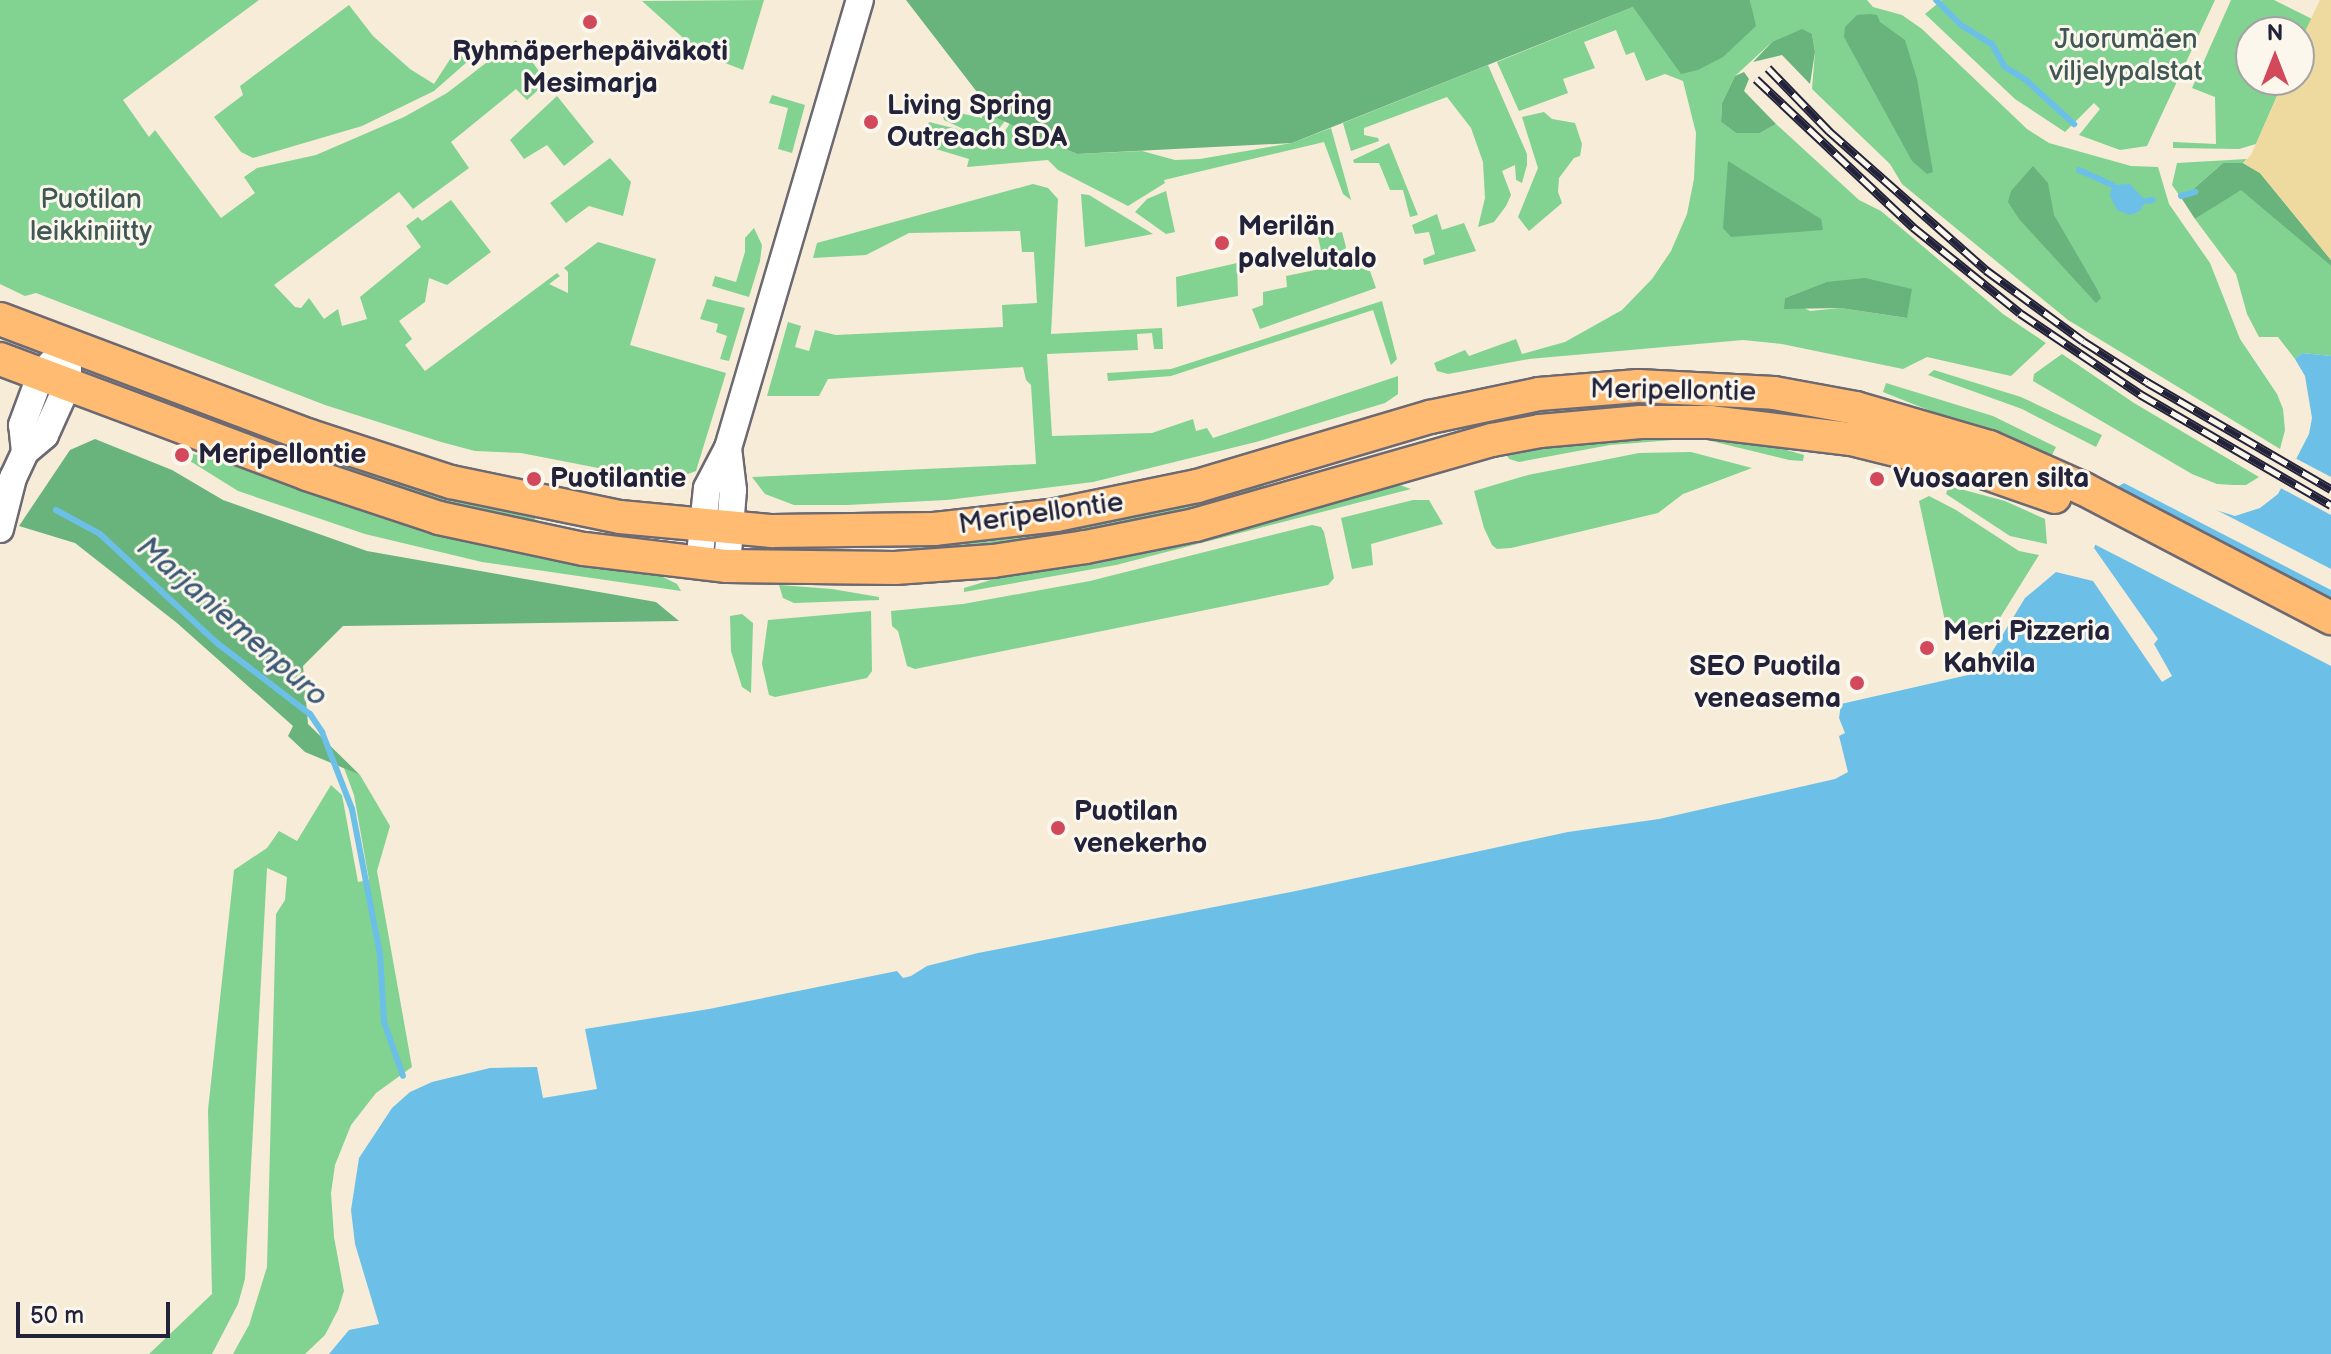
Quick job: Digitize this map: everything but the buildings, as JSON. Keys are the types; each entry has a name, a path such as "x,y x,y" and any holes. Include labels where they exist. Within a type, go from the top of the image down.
{"main road":[{"name":"Meripellontie","path":"0,319 310,436 451,482 567,508 716,527 873,532 977,525 1056,515 1197,486 1483,404 1555,393 1638,386 1774,393 1856,408 1962,437 2079,498"},
{"name":"Meripellontie","path":"0,359 331,483 439,518 584,549 713,565 895,568 993,561 1086,547 1195,525 1492,440 1540,431 1641,422 1710,422 1851,439 2079,498"},
{"path":"2079,498 2331,618"},
{"path":"2079,498 2331,640"}],"street":[{"path":"713,565 716,527 733,490 728,448 860,0"},
{"path":"0,529 13,478 25,452 45,435 54,379 68,345"}],"green space":[{"name":"Puotilan leikkiniitty","path":"0,0 259,0 123,100 149,137 155,130 221,218 255,193 244,177 257,168 316,155 404,117 447,93 516,40 547,82 527,100 516,89 451,142 469,168 413,209 399,192 274,285 295,307 301,308 309,298 324,319 338,309 342,326 367,319 360,297 421,247 406,226 418,217 422,221 451,200 491,252 447,285 429,278 425,302 399,321 412,339 405,345 425,371 557,273 560,276 549,284 568,293 568,272 564,268 598,242 656,259 630,345 726,373 696,471 677,478 624,473 521,453 475,451 441,442 325,405 36,293 25,296 0,284"},
{"path":"764,0 743,70 700,53 642,1"},
{"path":"906,0 1750,0 1756,26 1723,57 1698,70 1681,74 1633,7 1292,143 1077,154 997,118"},
{"path":"1750,0 1867,0 1873,7 1902,15 1922,29 2027,129 2049,143 2131,166 2158,167 2169,204 2210,263 2240,339 2277,394 2283,409 2285,430 2280,449 2068,320 1902,184 1890,164 1812,89 1815,52 1812,34 1772,42 1735,76 1722,103 1721,122 1736,133 1760,133 1776,124 1859,200 1881,211 2003,314 2046,343 2011,376 1927,357 1903,369 1782,344 1743,340 1529,359 1448,374 1437,371 1434,363 1465,350 1469,356 1516,339 1522,354 1565,342 1622,310 1652,279 1671,251 1687,214 1694,179 1696,133 1683,81 1665,74 1646,81 1634,52 1626,55 1616,30 1584,42 1595,68 1563,79 1568,93 1519,111 1497,62 1633,7 1755,27","holes":["1826,282 1907,318 1840,308 1810,311 1785,298"]},
{"name":"Juorumäen viljelypalstat","path":"1942,0 2215,0 2147,146 2120,150 2079,135 2100,109 2094,103 2065,132 2015,99 1925,14"},
{"path":"2231,0 2274,0 2306,16 2235,16 2235,96 2277,96 2256,144 2239,149 2173,148 2173,142 2216,144 2215,97 2192,88"},
{"path":"349,5 373,36 410,69 434,84 456,50 467,62 434,91 362,126 253,158 241,152 214,117 243,95 240,86"},
{"path":"1857,15 1877,15 1880,22 1905,40 1917,79 1933,172 1927,174 1912,161 1844,37 1845,27"},
{"path":"1802,29 1812,34 1815,52 1810,84 1782,55 1753,62 1772,42"},
{"path":"1488,65 1527,154 1527,165 1522,183 1516,180 1515,165 1502,171 1511,195 1494,222 1478,227 1485,198 1483,162 1471,128 1447,97 1364,128 1364,135 1378,138 1379,141 1351,151 1343,123"},
{"path":"1744,72 1749,79 1744,91 1776,124 1760,133 1736,133 1721,122 1722,103 1735,76"},
{"path":"772,95 805,105 792,153 778,149 788,108 769,103"},
{"path":"557,96 594,142 564,166 547,145 524,159 510,140"},
{"path":"983,100 997,118 1005,121 989,141 944,120 942,113 946,110 982,118"},
{"path":"1544,112 1552,119 1575,123 1582,144 1580,156 1574,158 1559,178 1558,192 1562,203 1529,231 1518,217 1538,168 1522,117"},
{"path":"929,122 957,129 980,146 999,141 1010,123 1077,154 1142,151 1175,160 1200,159 1292,143 1331,128 1351,200 1343,194 1324,142 1164,180 1165,183 1128,206 1058,170 1048,160 967,167 969,159 916,143 919,131 926,133"},
{"path":"1389,143 1418,215 1410,217 1403,190 1390,190 1379,163 1354,163 1353,160"},
{"path":"610,158 631,182 623,216 589,206 566,223 550,203"},
{"path":"2247,159 2243,163 2223,163 2182,199 2172,185 2177,163"},
{"path":"1728,161 1821,219 1823,230 1731,237 1723,228"},
{"path":"2223,163 2243,163 2260,173 2331,260 2331,266 2241,190 2195,219 2182,199"},
{"path":"2033,166 2048,183 2054,215 2097,289 2101,298 2096,303 2019,219 2008,202 2011,191"},
{"path":"1033,184 1048,188 1058,199 1051,334 1162,328 1163,349 1154,349 1152,333 1137,334 1138,350 1047,354 1052,436 1152,433 1193,419 1196,431 1207,428 1213,438 1398,376 1398,394 1385,403 1256,442 1093,482 947,500 847,505 794,505 765,494 752,477 1036,464 1031,385 1026,380 1023,367 828,379 819,396 767,396 788,322 801,326 795,347 809,351 815,330 836,335 1003,327 1002,305 1037,303 1034,252 1022,252 1020,231 909,233 866,255 813,258 817,243"},
{"path":"2241,189 2331,266 2331,356 2302,353 2295,359 2278,337 2259,337 2247,314 2236,274 2195,219"},
{"path":"1166,191 1175,232 1166,234 1135,212 1147,199"},
{"path":"1081,194 1089,195 1153,234 1085,247"},
{"path":"1437,214 1442,230 1464,223 1476,251 1424,265 1423,259 1435,254 1429,232 1415,234 1412,225"},
{"path":"754,228 762,245 749,297 712,286 715,276 736,282 745,252 745,238"},
{"path":"1342,232 1346,247 1340,261 1370,271 1376,288 1260,329 1252,309 1263,305 1263,292 1287,287 1286,276 1325,268 1318,237"},
{"path":"1237,263 1238,296 1177,307 1176,277"},
{"path":"1865,278 1912,289 1907,318 1840,308 1784,309 1785,298 1826,282"},
{"path":"707,299 745,308 729,361 720,359 727,336 716,332 718,324 700,319"},
{"path":"1382,301 1397,359 1391,365 1373,310 1171,376 1108,381 1107,373 1171,369"},
{"path":"2062,354 2134,403 2259,477 2246,485 2233,485 2217,484 2192,474 2033,381 2034,374"},
{"path":"1934,370 2021,397 2102,435 2096,447 2022,409 1928,375"},
{"path":"1886,383 1993,416 2056,447 2050,459 1883,392"},
{"path":"1629,397 1838,414 1836,423 1587,412 1585,406"},
{"path":"1675,432 1752,440 1804,455 1803,461 1707,440 1685,439 1610,445 1519,462 1509,459 1505,451"},
{"path":"241,435 301,449 461,500 536,516 535,520 453,509"},
{"path":"95,439 172,470 223,500 367,551 656,602 679,621 343,626 303,666 308,724 360,775 305,752 288,736 293,726 177,623 75,543 19,526 70,450"},
{"path":"1691,452 1752,468 1683,494 1658,513 1511,548 1497,549 1484,528 1474,491 1528,475 1639,453"},
{"path":"193,454 250,468 410,525 530,554 657,574 677,584 681,591 482,562 365,534 238,491 190,461"},
{"path":"1263,483 1266,489 1253,497 1096,535 905,556 905,551"},
{"path":"1394,483 1411,489 1116,565 964,592 964,588 1014,573 1083,566 1191,543"},
{"path":"1949,486 2005,501 2045,519 2047,544 2010,536 1946,494"},
{"path":"1929,496 2019,551 2039,555 1993,629 1948,635 1919,501"},
{"path":"1413,500 1429,500 1443,524 1371,544 1373,565 1352,569 1341,518"},
{"path":"1312,525 1321,527 1324,532 1334,578 1328,585 915,669 907,666 898,631 892,626 891,611 963,604 1090,581"},
{"path":"779,585 832,589 879,597 879,600 794,603 783,598"},
{"path":"871,611 872,671 867,678 775,697 769,695 762,664 768,620"},
{"path":"742,614 753,623 751,693 742,687 731,651 730,616"},
{"path":"344,768 360,775 390,826 377,871 412,1067 376,1093 351,1125 335,1165 331,1193 334,1237 344,1291 338,1310 325,1335 305,1354 233,1354 249,1325 267,1267 276,914 285,900 287,877 267,868 245,1279 238,1304 212,1354 149,1354 212,1294 208,1110 234,870 267,848 279,831 297,841 331,785 342,795 358,882 369,880 354,795"}],"sand":[{"path":"2320,0 2331,0 2331,260 2260,173 2243,163 2251,155 2277,96 2315,96 2315,16 2312,16"}],"water":[{"path":"2130,184 2146,201 2140,211 2130,215 2117,210 2110,196 2112,185"},
{"path":"2302,353 2331,356 2331,1354 329,1354 349,1330 379,1324 355,1244 351,1210 359,1158 392,1108 410,1092 432,1082 490,1068 537,1067 543,1098 597,1089 585,1029 709,1009 897,971 903,978 927,966 978,953 1296,891 1568,832 1659,819 1835,779 1848,772 1839,736 1845,733 1839,718 1841,704 1990,670 1992,652 2025,598 2056,572 2093,581 2162,682 2172,676 2154,644 2158,639 2094,548 2117,487 2126,482 2235,516 2260,508 2278,494 2309,434 2312,418 2305,376 2295,359"}],"pier":[{"path":"2293,457 2331,477 2331,515 2277,486"},
{"path":"2140,475 2203,503 2331,569 2331,590 2120,481"},
{"name":"Vuosaaren silta","path":"2112,489 2331,603 2331,666 2092,543"}],"waterway":[{"path":"1936,0 1961,25 1992,44 2005,67 2027,81 2074,124"},
{"path":"2079,170 2112,185"},
{"path":"2181,196 2195,192"},
{"path":"2146,201 2153,200"},
{"name":"Marjaniemenpuro","path":"56,510 100,534 217,643 310,714 322,732 352,809 380,954 384,1022 403,1076"}],"railway":[{"path":"1768,68 1829,131 1986,270 2083,341 2147,382 2331,489"},
{"path":"1756,79 1913,227 2020,313 2140,394 2331,505"}],"place":[{"name":"Ryhmäperhepäiväkoti Mesimarja","path":"590,22"},
{"name":"Living Spring Outreach SDA","path":"871,122"},
{"name":"Merilän palvelutalo","path":"1222,243"},
{"name":"Meripellontie","path":"182,455"},
{"name":"Puotilantie","path":"534,479"},
{"name":"Vuosaaren silta","path":"1877,479"},
{"name":"Meri Pizzeria Kahvila","path":"1927,648"},
{"name":"SEO Puotila veneasema","path":"1857,683"},
{"name":"Puotilan venekerho","path":"1058,828"}]}
